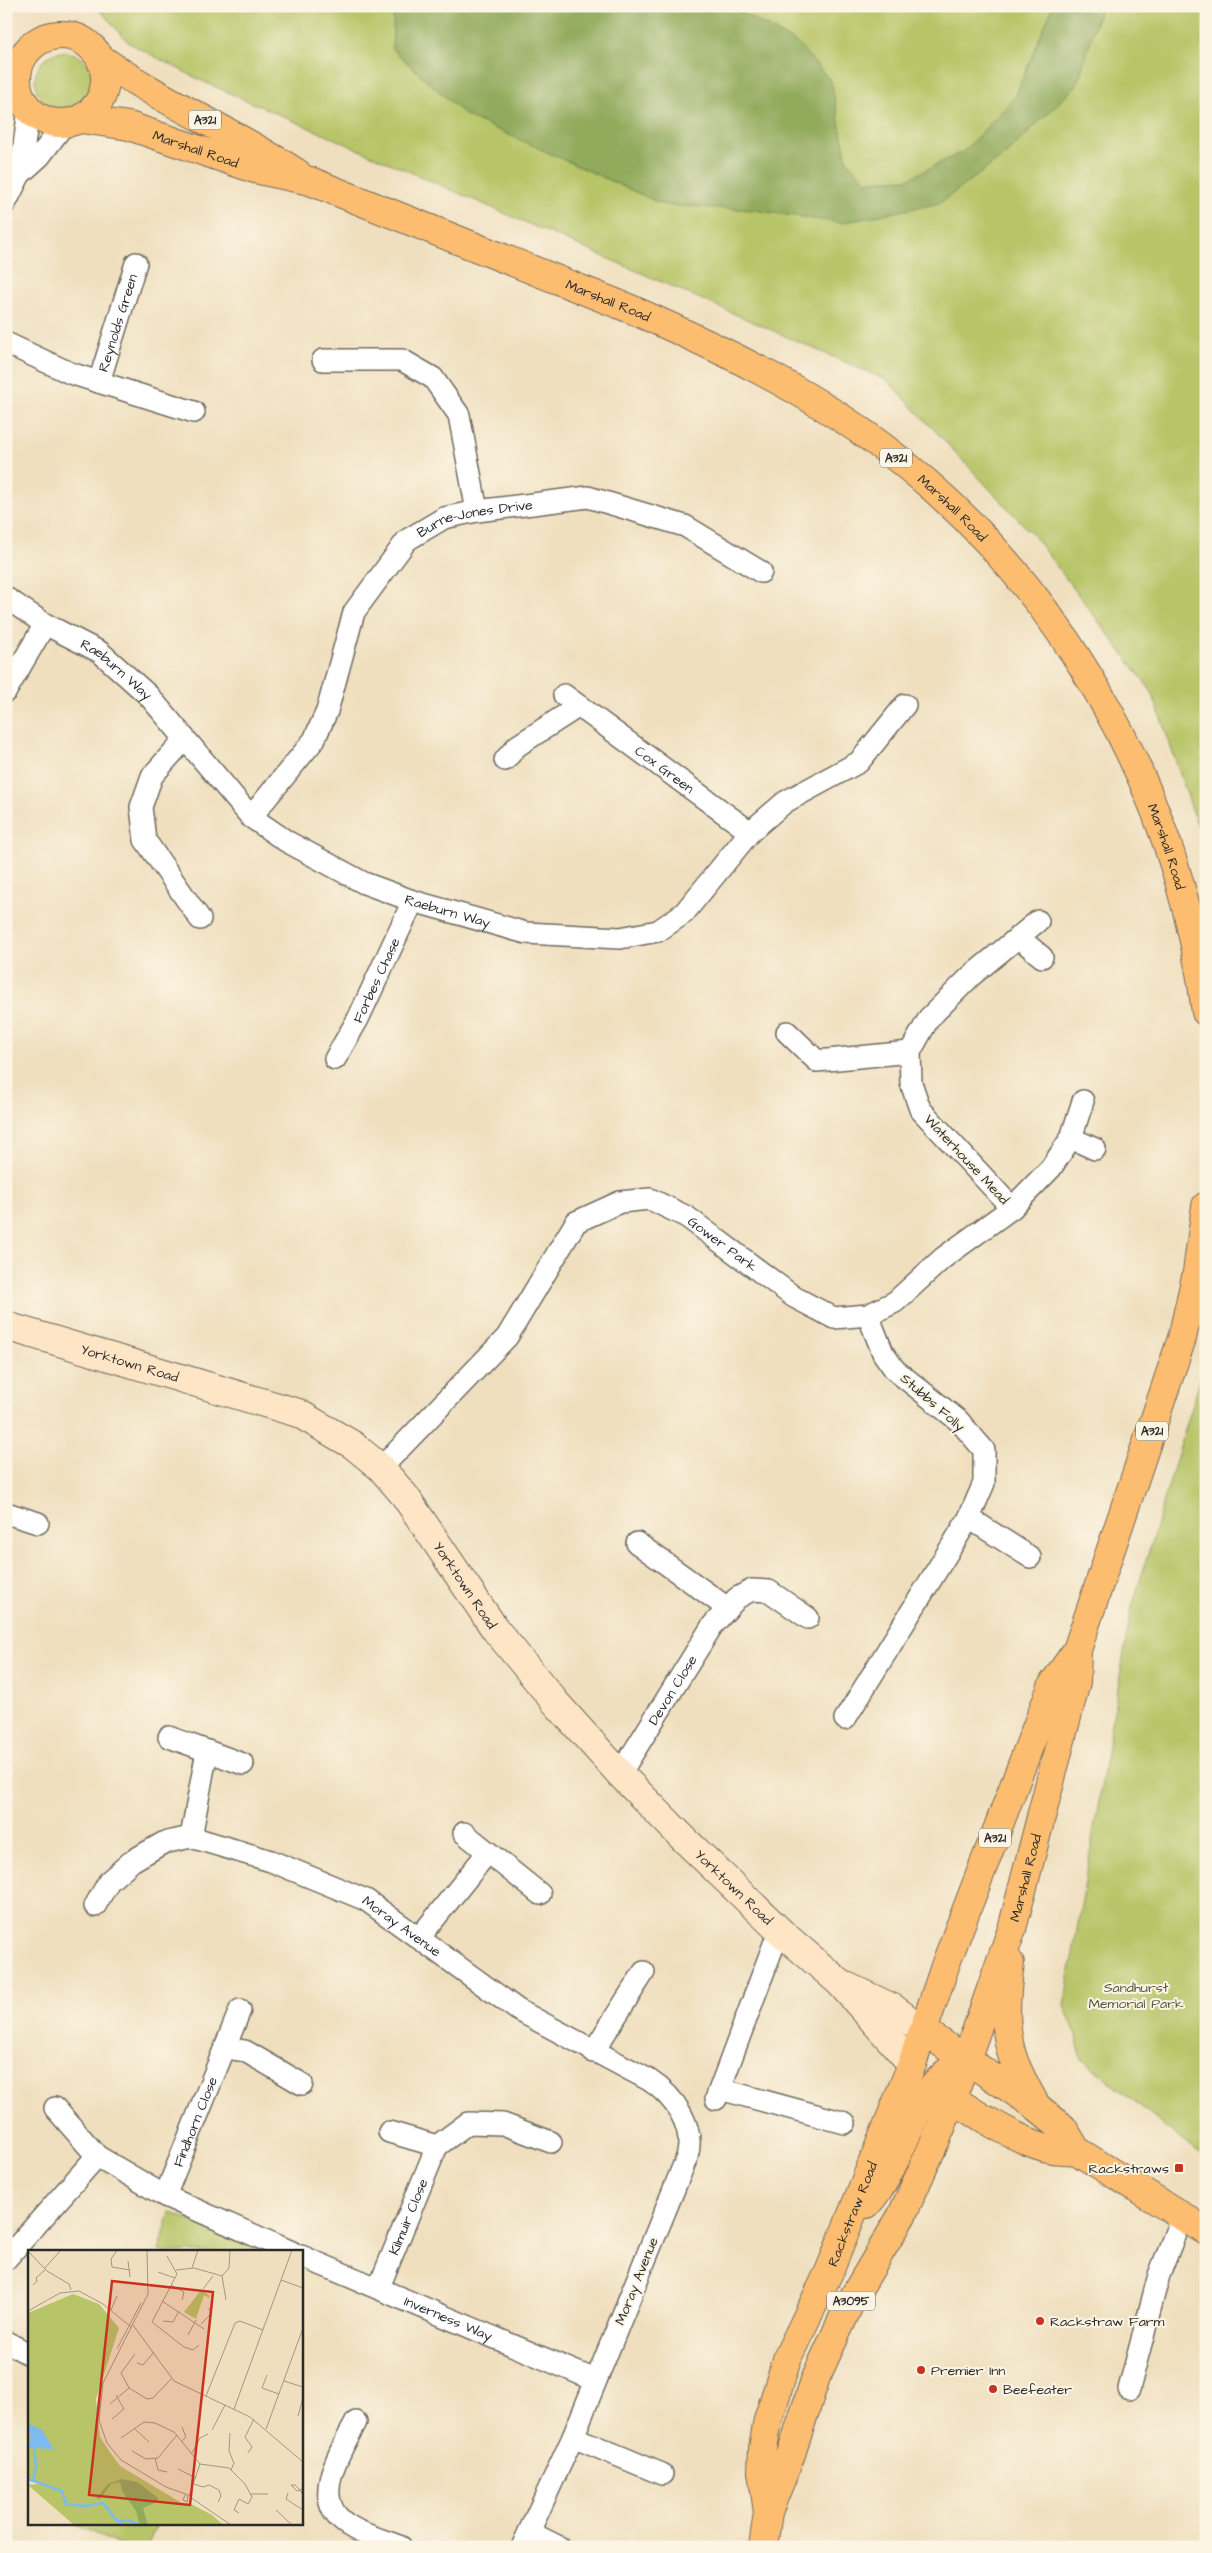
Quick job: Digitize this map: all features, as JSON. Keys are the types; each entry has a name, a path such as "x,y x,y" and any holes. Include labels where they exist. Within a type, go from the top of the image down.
{"main road":[{"name":"A321","path":"6,46 34,44 56,35 72,36 89,44 100,58"},
{"path":"18,97 17,69 24,55 34,44"},
{"path":"73,121 93,109 102,95 105,77 100,58"},
{"name":"Marshall Road","path":"100,58 157,95 259,148 310,181"},
{"name":"A321","path":"18,97 43,120 73,121"},
{"name":"Marshall Road","path":"73,121 129,126 255,170 310,181 633,310 746,364 802,394 880,445 957,511 1014,573 1062,634 1097,688 1148,794 1171,856 1192,934 1206,1012"},
{"name":"Marshall Road","path":"925,2032 946,1963 1053,1684 1077,1650 1182,1338 1196,1272 1206,1206"},
{"name":"Marshall Road","path":"943,2091 966,2060 1012,1929 1076,1682 1077,1650"},
{"path":"1012,1929 1007,1987 1007,2029 1013,2057 1036,2106"},
{"name":"Yorktown Road","path":"925,2032 1036,2106 1063,2128 1077,2151 1206,2231"},
{"name":"Rackstraw Road","path":"768,2512 762,2472 763,2448 768,2420 788,2356 829,2272 925,2032"},
{"name":"Yorktown Road","path":"912,2064 943,2091 1030,2142 1052,2149 1077,2151"},
{"name":"Rackstraw Road","path":"763,2547 768,2512 790,2457 804,2410 831,2340 850,2303 902,2215 943,2091"},
{"name":"A3095","path":"847,2226 878,2192 898,2158 927,2094 943,2091"}],"street":[{"path":"18,97 20,174"},
{"path":"6,202 20,174 73,121"},
{"name":"Reynolds Green","path":"99,382 136,263"},
{"name":"Reynolds Green","path":"6,343 70,373 194,412"},
{"path":"323,360 402,360 433,378 459,415 477,512"},
{"name":"Burne-Jones Drive","path":"251,818 314,740 328,711 354,612 407,540 444,518 588,497 684,526 761,572"},
{"name":"Raeburn Way","path":"6,598 45,624 100,652 149,696 251,818 286,841 364,883 414,901 526,933 620,938 658,931 684,912 750,832 785,802 859,762 905,705"},
{"path":"6,691 45,624"},
{"name":"Cox Green","path":"504,760 517,746 572,700 750,832"},
{"path":"186,739 152,776 141,807 144,840 200,919"},
{"name":"Forbes Chase","path":"335,1059 358,1019 414,901"},
{"path":"787,1032 818,1061 910,1052 929,1018 971,976 1038,921"},
{"path":"1018,937 1042,957"},
{"name":"Waterhouse Mead","path":"910,1052 911,1084 920,1108 1012,1208"},
{"name":"Gower Park","path":"381,1468 507,1337 576,1222 620,1202 650,1200 687,1217 794,1297 834,1318 868,1315 895,1302 943,1258 1012,1208 1051,1168 1071,1138 1083,1101"},
{"path":"1071,1138 1095,1149"},
{"name":"Stubbs Folly","path":"845,1719 969,1518 984,1483 984,1450 959,1421 895,1370 883,1353 868,1315"},
{"name":"Yorktown Road","path":"6,1326 298,1413 352,1445 381,1468 405,1496 495,1629 556,1703 620,1774 782,1933 840,1984 912,2064"},
{"path":"6,1513 38,1523"},
{"path":"969,1518 1030,1557"},
{"path":"637,1544 726,1607"},
{"name":"Devon Close","path":"620,1774 712,1626 726,1607 752,1590 769,1591 808,1618"},
{"path":"169,1737 244,1764"},
{"path":"191,1838 208,1751"},
{"path":"464,1833 540,1894"},
{"name":"Moray Avenue","path":"95,1906 109,1881 132,1861 163,1843 191,1838 271,1861 366,1900 518,2010 661,2087 676,2105 684,2119 690,2148 573,2437 526,2539"},
{"path":"419,1938 488,1852"},
{"path":"782,1933 774,1944 718,2094 845,2123"},
{"path":"593,2052 644,1972"},
{"name":"Yorktown Road","path":"840,1984 863,1992 893,2008 925,2032"},
{"name":"Findhorn Close","path":"165,2196 240,2010"},
{"path":"226,2048 245,2052 302,2084"},
{"path":"55,2108 97,2156 165,2196 287,2250"},
{"path":"389,2132 437,2146 468,2123 503,2124 551,2142"},
{"name":"Kilmuir Close","path":"379,2287 437,2146"},
{"path":"6,2259 97,2156"},
{"path":"1129,2389 1159,2275 1182,2216"},
{"name":"Inverness Way","path":"302,2256 379,2287 596,2380"},
{"path":"6,2342 28,2353"},
{"path":"356,2422 331,2475 328,2490 331,2503 337,2517 349,2526 401,2547"},
{"path":"573,2437 662,2474"},
{"path":"526,2539 559,2547"}],"green space":[{"path":"92,6 1206,6 1206,850 1152,692 1033,535 888,381 200,80 129,43 100,10"},
{"path":"394,6 729,6 797,43 831,81 847,161 866,181 908,179 964,151 1015,97 1053,6 1101,6 1077,85 1006,154 940,203 841,223 754,210 664,205 465,115 392,49"},
{"path":"58,52 70,52 80,56 89,65 93,87 85,102 70,110 58,110 48,106 39,97 35,87 35,75 39,65 48,56"},
{"name":"Sandhurst Memorial Park","path":"1206,1360 1206,2159 1082,2059 1073,2026 1064,2006 1131,1611"},
{"path":"170,2212 259,2250 160,2250"},
{"path":"78,2526 156,2526 147,2547 125,2547"}],"place":[{"name":"Rackstraws","path":"1179,2168"},
{"name":"Rackstraw Farm","path":"1040,2321"},
{"name":"Premier Inn","path":"921,2370"},
{"name":"Beefeater","path":"993,2389"}]}
